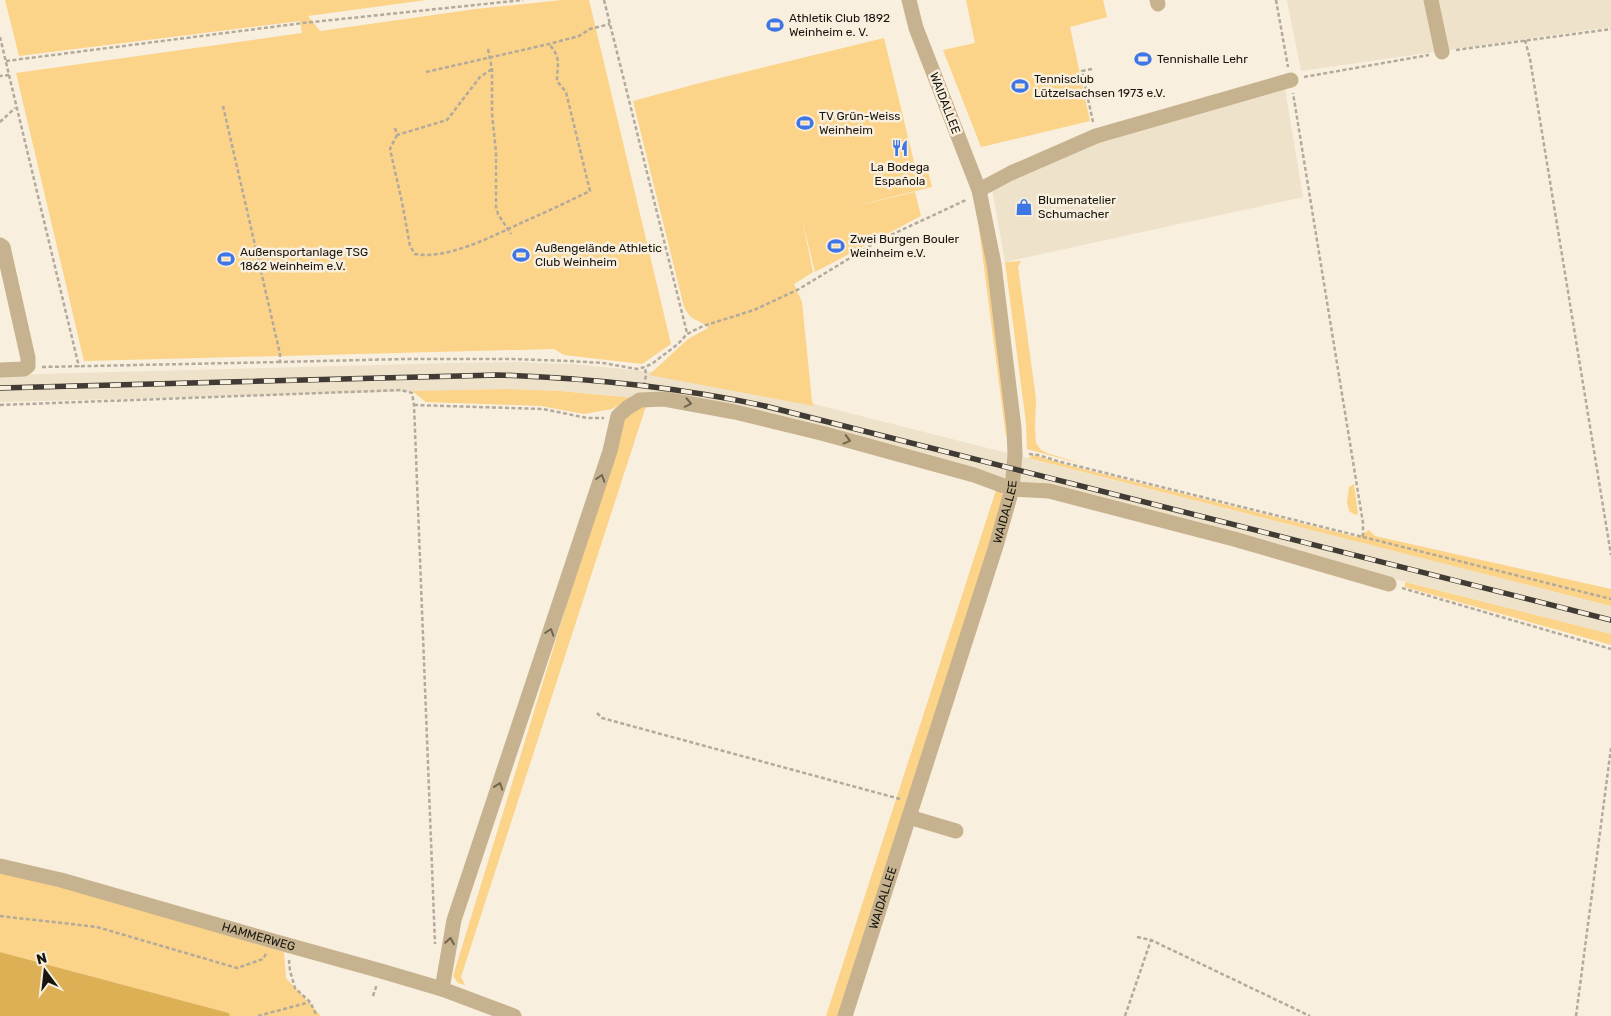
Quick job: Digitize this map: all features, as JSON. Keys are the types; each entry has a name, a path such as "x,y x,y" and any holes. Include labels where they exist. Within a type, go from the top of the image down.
{"street":[{"name":"WAIDALLEE","path":"845,1016 996,546 1012,489 1016,454 994,264 975,194 916,28 909,0"},
{"path":"1431,0 1442,52"},
{"path":"975,194 1011,174 1096,136 1291,80"},
{"path":"0,245 3,247 28,358 28,366 24,370 0,370"},
{"path":"442,989 454,920 604,470 618,416 640,400 673,400 734,412 825,434 974,475 1012,489 1050,491 1234,539 1389,584"},
{"path":"909,818 956,831"},
{"name":"HAMMERWEG","path":"0,866 61,880 442,989 514,1016"}],"path":[{"path":"6,61 303,23 523,0"},
{"path":"604,0 687,334"},
{"path":"426,72 549,44 579,36 590,29 610,24"},
{"path":"0,37 79,367"},
{"path":"1525,40 1530,59 1611,555"},
{"path":"395,128 397,135 390,149 410,246 415,254 431,254 459,249 487,239 590,191 566,92 557,81 559,61 556,52 549,44"},
{"path":"488,49 492,69 492,114 496,152 496,206 511,234"},
{"path":"397,135 447,120 480,77 492,69"},
{"path":"1092,69 1082,72 1096,136"},
{"path":"0,76 9,74"},
{"path":"223,106 280,354 280,362"},
{"path":"0,122 16,108"},
{"path":"1305,170 1363,523 1363,537"},
{"path":"28,366 79,367 404,359 512,359 602,363 637,369 653,363 678,344 687,334 703,326 754,310 799,288 878,241 975,194"},
{"path":"640,400 644,385 645,367"},
{"path":"0,405 400,390 412,393 414,405 435,950"},
{"path":"414,405 543,409 587,418 618,416"},
{"path":"1016,454 1038,454 1060,462 1611,599"},
{"path":"1389,584 1611,649"},
{"path":"596,713 602,718 901,800"},
{"path":"1576,1016 1611,748"},
{"path":"0,916 97,927 237,968 263,958 273,942"},
{"path":"1137,937 1151,940 1310,1016"},
{"path":"1125,1016 1151,940"},
{"path":"292,946 289,955 290,971 295,988 310,1002 317,1016"},
{"path":"258,1016 310,1002"}],"shaded area":[{"path":"5,0 426,0 308,16 320,31 476,9 562,0 589,0 671,344 642,364 564,355 554,349 84,361 16,73 302,33 300,21 19,56"},
{"name":"Tennisclub Lützelsachsen 1973 e.V.","path":"966,0 1103,0 1107,17 1070,27 1090,121 981,147 943,50 975,43"},
{"path":"1287,0 1611,0 1611,27 1301,71"},
{"path":"884,38 915,166 926,163 932,187 843,209 915,192 921,216 815,272 802,219 813,272 794,284 802,302 814,406 649,375 688,339 708,328 690,316 684,307 633,101"},
{"path":"1285,88 1303,197 1005,262 992,189 1107,138"},
{"path":"978,221 981,221 1009,435 1006,437"},
{"path":"1021,261 1018,267 1036,399 1036,443 1041,450 1047,453 1085,465 1027,449 1026,423 1005,262"},
{"path":"516,362 573,364 654,372 790,398 1611,606 1611,634 772,421 634,398 560,391 508,389 0,402 0,375"},
{"path":"508,389 560,391 634,398 612,409 584,414 541,406 426,402 412,391"},
{"path":"648,405 645,409 461,977 465,985 458,983 453,976 623,421 634,408"},
{"path":"1034,455 1067,465 1357,537 1369,530 1375,536 1611,589 1611,606 1028,458"},
{"path":"1354,484 1358,514 1355,515 1349,511 1347,502 1349,487"},
{"path":"997,487 1005,498 840,1016 826,1016"},
{"path":"1405,582 1611,634 1611,645 1405,587"},
{"path":"0,873 62,887 284,952 286,978 321,1016 230,1016 229,1013 0,952"},
{"path":"0,952 229,1013 230,1016 0,1016"}],"railway":[{"path":"0,388 498,375 632,384 732,399 765,406 1611,620"}],"place":[{"name":"Athletik Club 1892 Weinheim e. V.","path":"775,25"},
{"name":"Tennishalle Lehr","path":"1143,59"},
{"name":"Tennisclub Lützelsachsen 1973 e.V.","path":"1020,86"},
{"name":"TV Grün-Weiss Weinheim","path":"805,123"},
{"name":"La Bodega Española","path":"900,148"},
{"name":"Blumenatelier Schumacher","path":"1024,207"},
{"name":"Zwei Burgen Bouler Weinheim e.V.","path":"836,246"},
{"name":"Außengelände Athletic Club Weinheim","path":"521,255"},
{"name":"Außensportanlage TSG 1862 Weinheim e.V.","path":"226,259"}]}
